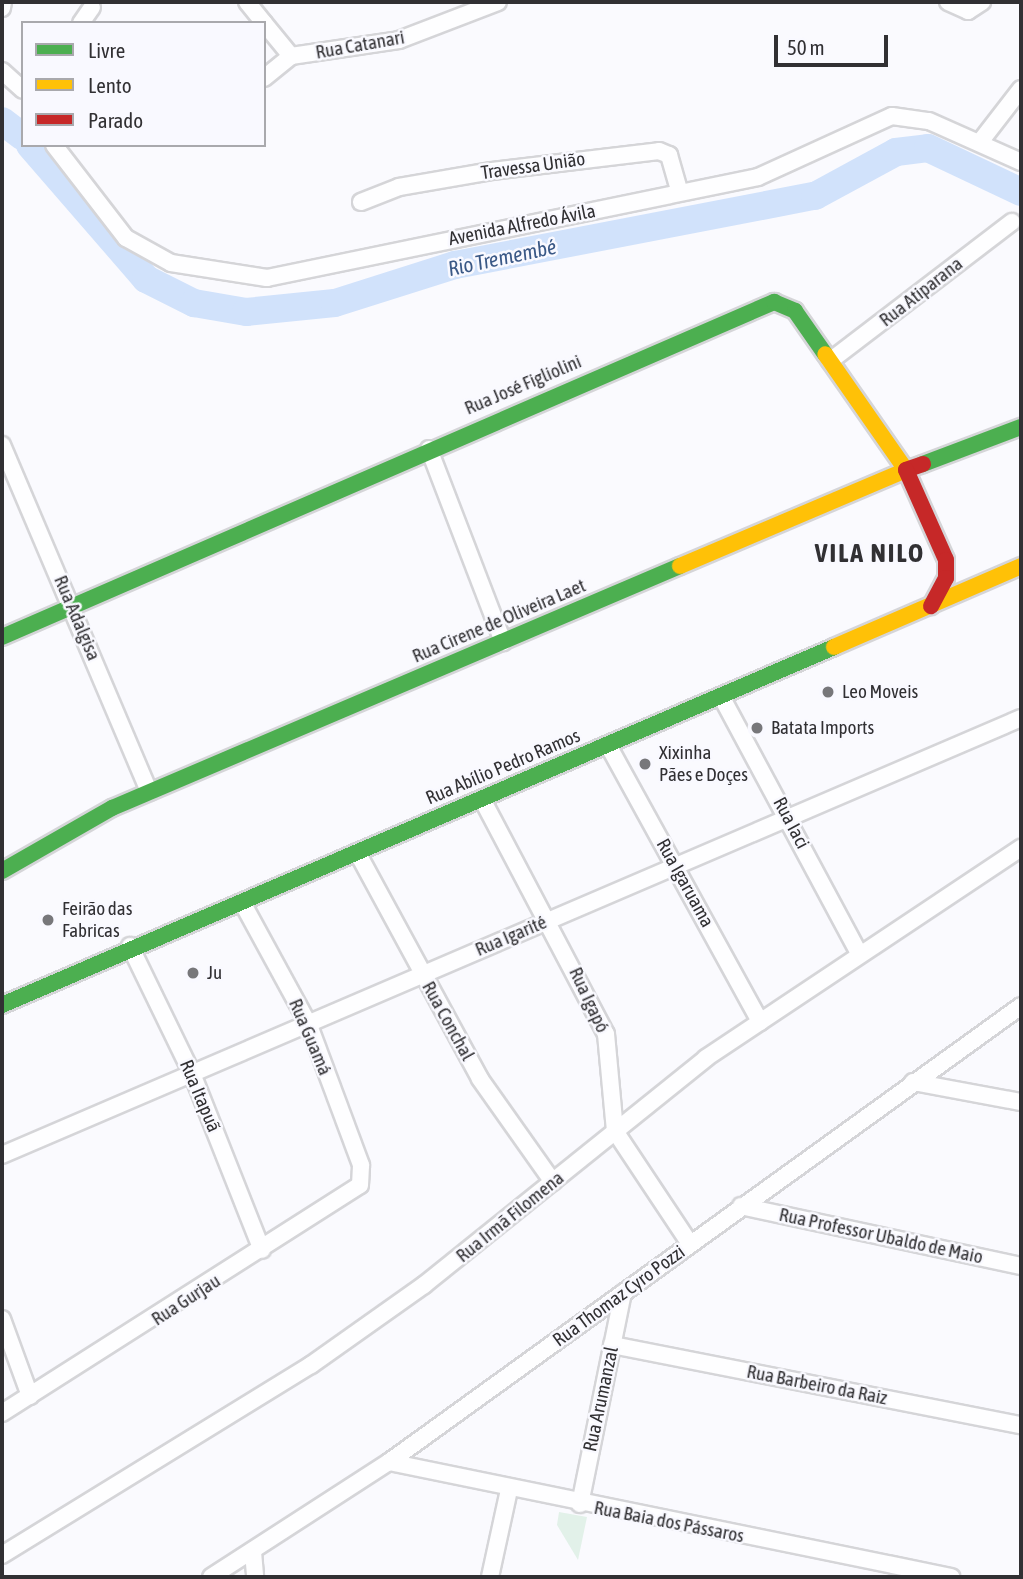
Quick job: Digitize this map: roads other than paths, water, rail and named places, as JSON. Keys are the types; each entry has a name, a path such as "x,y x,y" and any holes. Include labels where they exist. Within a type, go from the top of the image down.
{"street":[{"path":"2,8 3,2"},
{"path":"248,2 262,21"},
{"name":"Rua Catanari","path":"266,76 291,57 400,40 498,2"},
{"path":"948,2 968,10 982,2"},
{"path":"82,21 92,6"},
{"path":"266,26 291,57"},
{"path":"2,71 21,88"},
{"path":"980,142 1021,89"},
{"name":"Avenida Alfredo Ávila","path":"56,147 126,238 171,263 247,277 295,276 788,168 892,117 929,121 1021,162"},
{"name":"Travessa União","path":"361,202 400,187 492,171 659,151 669,155 679,191"},
{"name":"Rua Atiparana","path":"830,361 1012,222"},
{"name":"Rua José Figliolini","path":"2,637 429,449 775,302 795,312 905,470 946,560"},
{"name":"Rua Cirene de Oliveira Laet","path":"2,871 149,792 905,470 1021,427"},
{"name":"Rua Adalgisa","path":"2,445 74,607 149,792"},
{"path":"429,449 503,642"},
{"path":"931,606 946,578 946,560 970,573 999,575"},
{"name":"Rua Abílio Pedro Ramos","path":"2,1005 130,946 242,902 1021,566"},
{"name":"Rua Iaci","path":"721,696 789,818 858,952"},
{"name":"Rua Igarité","path":"2,1155 193,1076 1021,718"},
{"name":"Rua Igaruama","path":"608,745 677,866 760,1022"},
{"name":"Rua Igapó","path":"482,799 550,920 610,1047 615,1132"},
{"name":"Rua Irmã Filomena","path":"2,1555 311,1365 760,1022 858,952 1021,848"},
{"name":"Rua Conchal","path":"357,852 481,1079 553,1182"},
{"name":"Rua Guamá","path":"242,902 309,1025 363,1178"},
{"name":"Rua Itapuã","path":"130,946 193,1076 262,1250"},
{"name":"Rua Thomaz Cyro Pozzi","path":"211,1577 389,1462 1021,1006"},
{"path":"913,1082 1021,1102"},
{"path":"615,1132 690,1244"},
{"name":"Rua Gurjau","path":"2,1413 356,1191 363,1178"},
{"name":"Rua Professor Ubaldo de Maio","path":"741,1206 1021,1266"},
{"name":"Rua Arumanzal","path":"580,1504 623,1293"},
{"path":"2,1320 30,1396"},
{"name":"Rua Barbeiro da Raiz","path":"612,1345 1021,1426"},
{"name":"Rua Baia dos Pássaros","path":"389,1462 509,1490 951,1577"},
{"path":"490,1577 509,1490"},
{"path":"253,1552 256,1577"}],"waterway":[{"name":"Rio Tremembé","path":"2,121 21,135"},
{"name":"Rio Tremembé","path":"32,147 146,279 194,303 246,312 335,303 455,265 815,196 896,152 928,148 1021,192"}],"place":[{"name":"Leo Moveis","path":"828,692"},
{"name":"Batata Imports","path":"757,728"},
{"name":"Xixinha Pães e Doçes","path":"645,764"},
{"name":"Feirão das Fabricas","path":"48,920"},
{"name":"Ju","path":"193,973"}],"district":[{"name":"VILA NILO","path":"870,554"}]}
